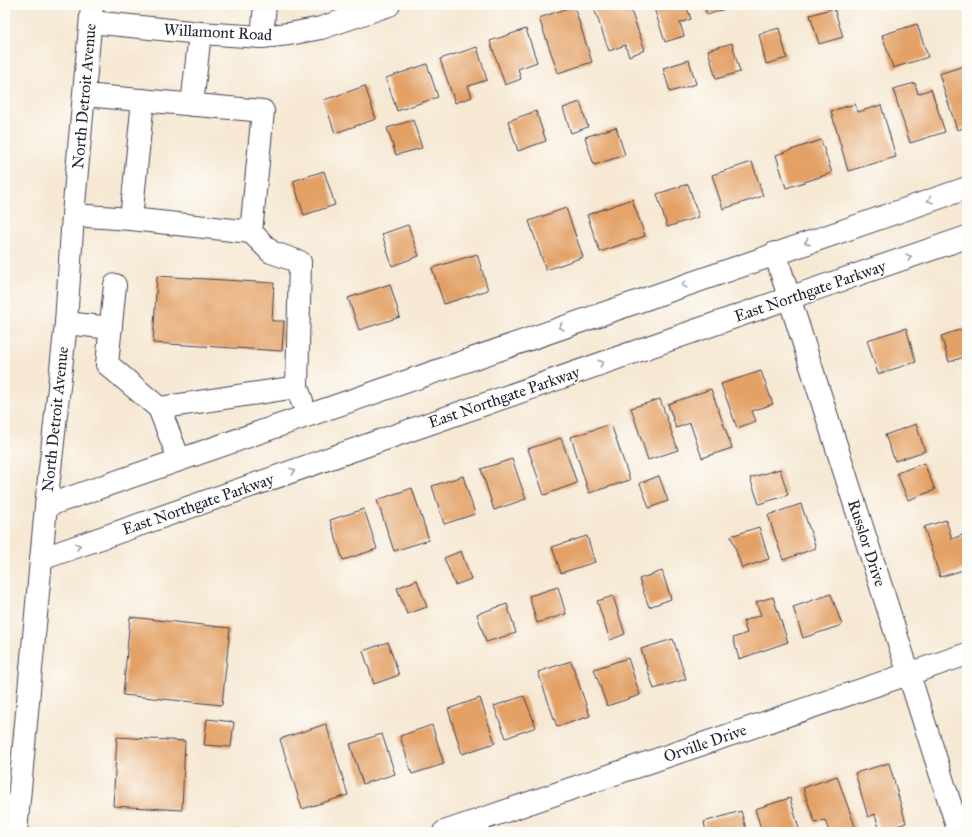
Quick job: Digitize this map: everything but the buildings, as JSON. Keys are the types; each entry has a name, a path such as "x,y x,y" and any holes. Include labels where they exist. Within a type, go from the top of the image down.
{"street":[{"path":"262,37 265,5"},
{"name":"Willamont Road","path":"92,14 200,33 262,37 320,28 389,5"},
{"name":"North Detroit Avenue","path":"16,832 46,506 66,323 73,215 92,14"},
{"path":"192,105 200,33"},
{"path":"84,95 263,111 251,232"},
{"path":"131,219 143,100"},
{"path":"46,506 775,253 967,188"},
{"path":"73,215 131,219 251,232 271,252 300,262 297,387 308,415"},
{"name":"East Northgate Parkway","path":"41,559 967,237"},
{"name":"Russlor Drive","path":"775,253 959,832"},
{"path":"115,285 107,364 159,408 179,460"},
{"path":"66,323 111,328"},
{"path":"159,408 297,387"},
{"name":"Orville Drive","path":"444,832 967,654"}]}
